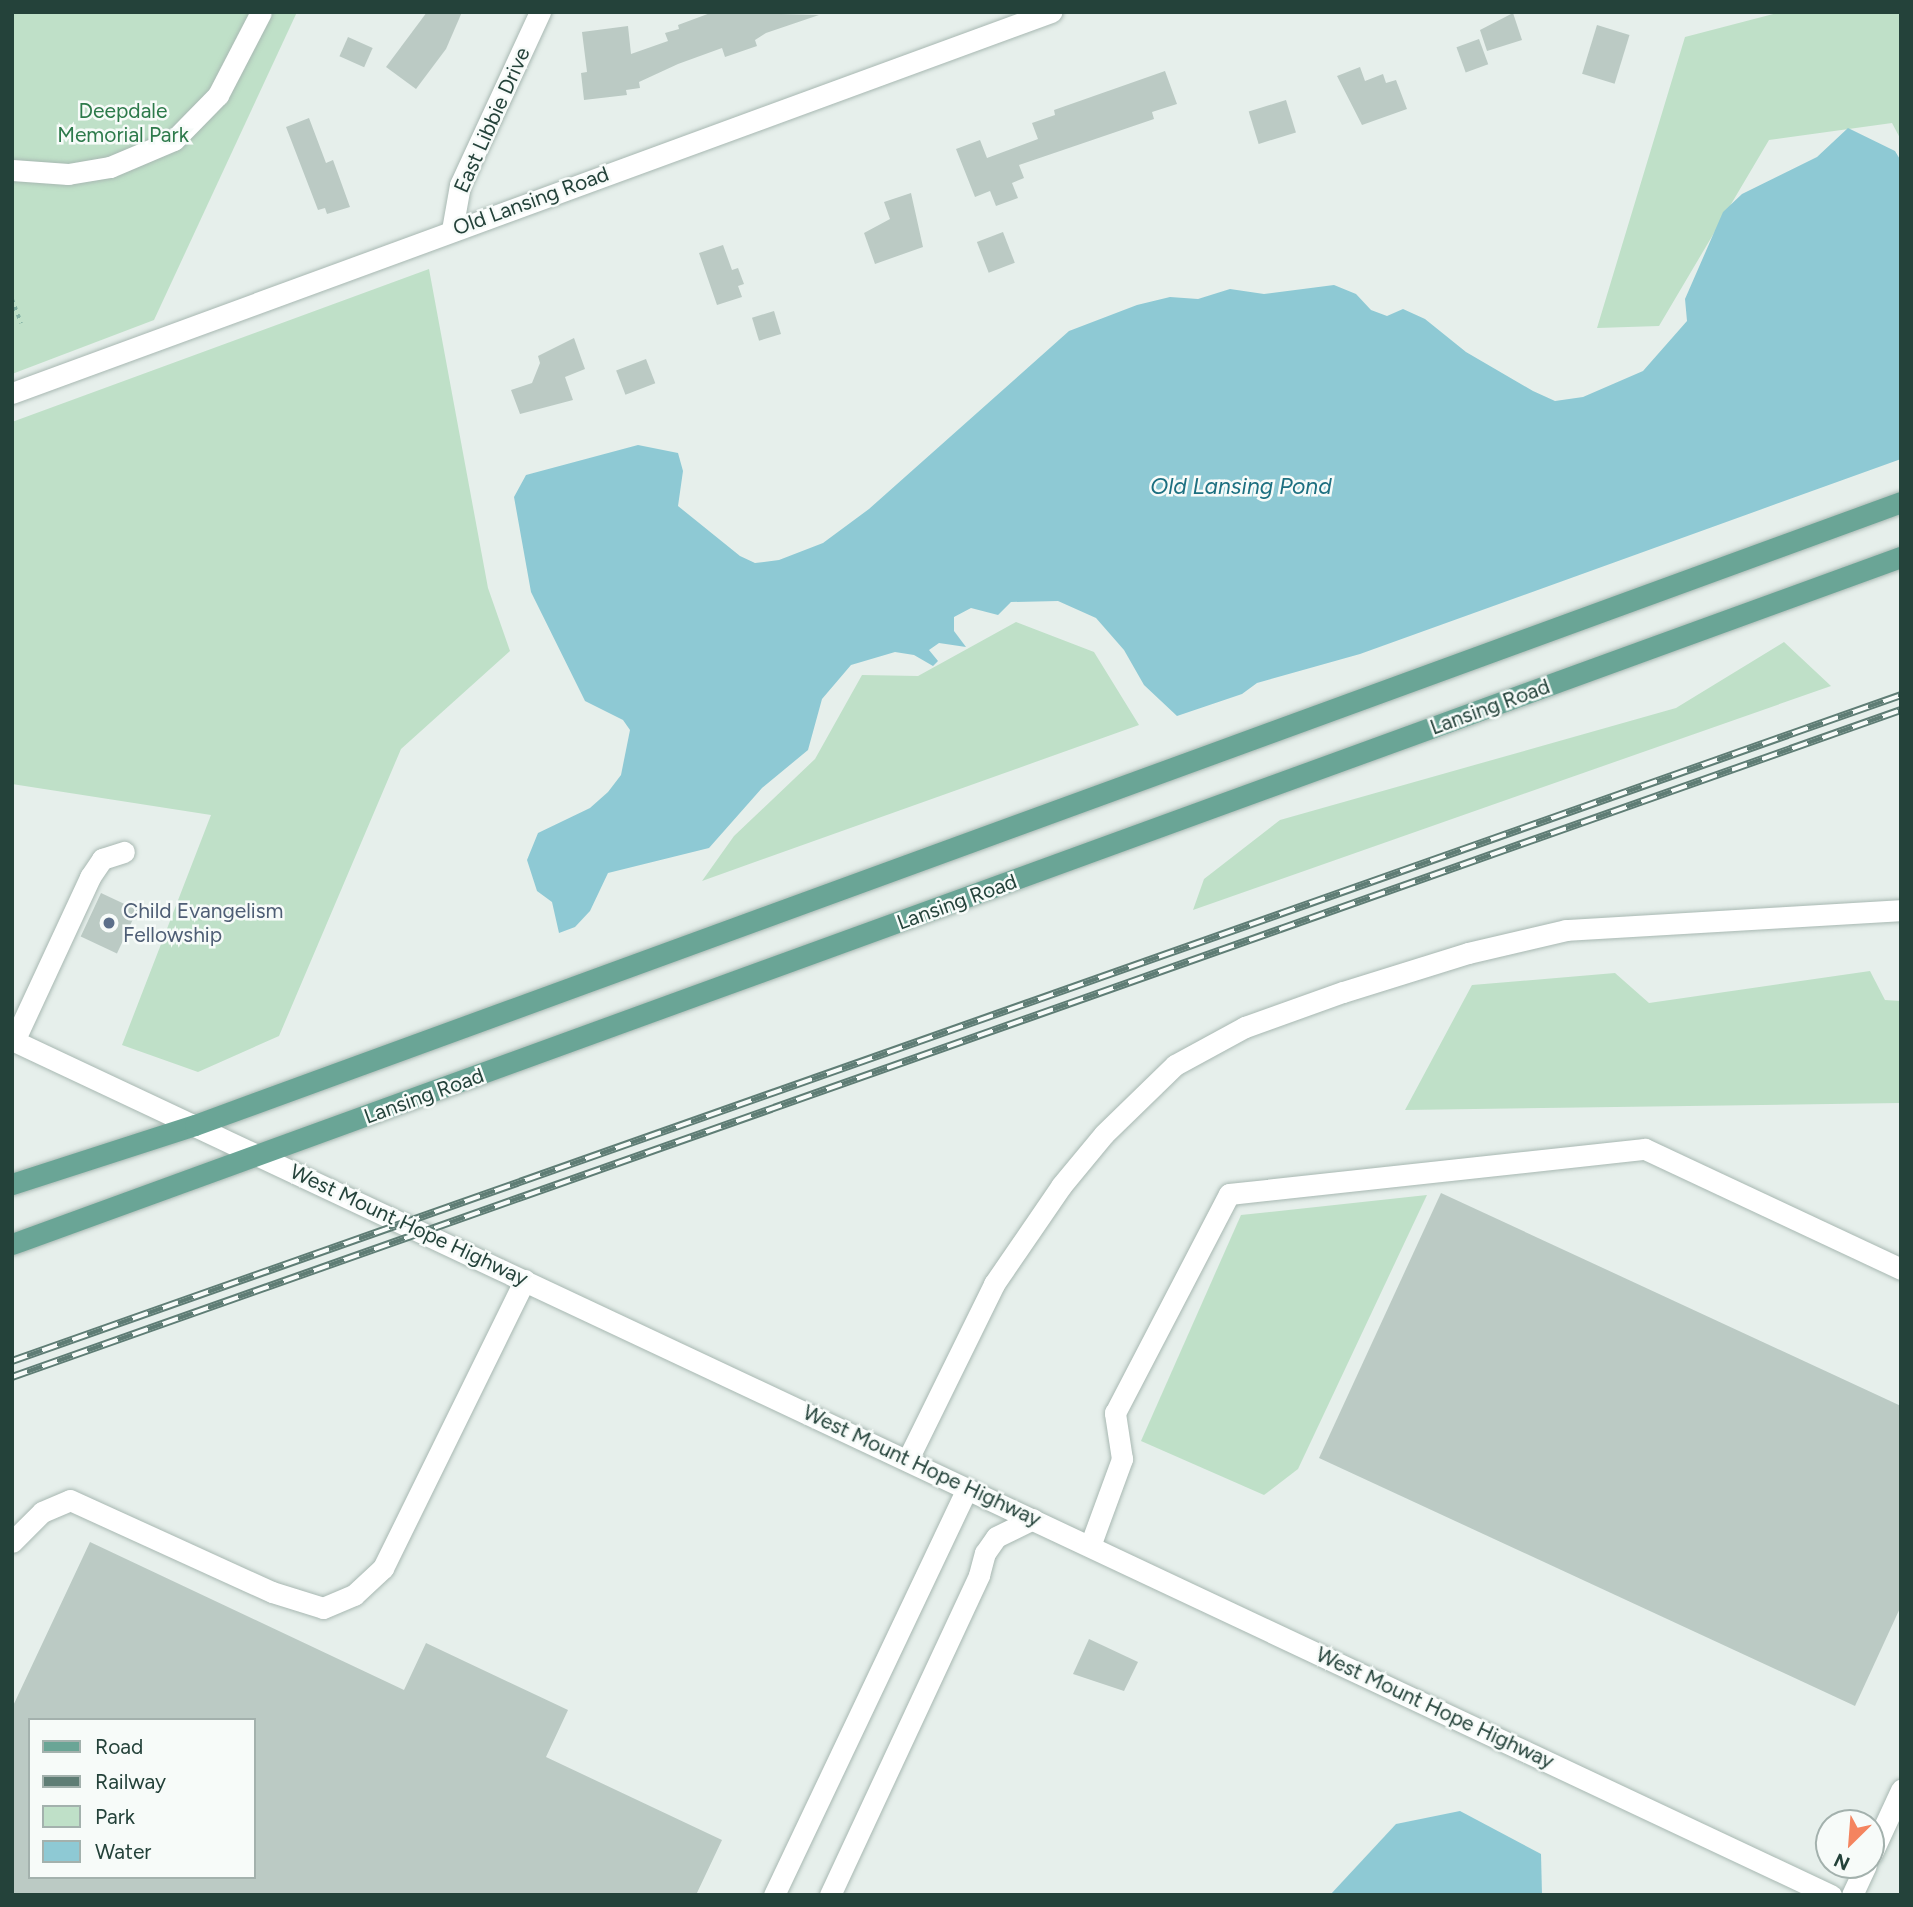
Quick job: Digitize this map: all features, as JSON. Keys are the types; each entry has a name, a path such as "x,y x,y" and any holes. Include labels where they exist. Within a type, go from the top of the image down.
{"main road":[{"path":"12,1184 195,1125 1901,502"},
{"name":"Lansing Road","path":"12,1244 262,1156 1901,557"}],"street":[{"path":"12,170 68,174 110,167 174,140 218,95 261,12"},
{"name":"East Libbie Drive","path":"452,230 460,185 540,12"},
{"name":"Old Lansing Road","path":"12,393 1051,12"},
{"path":"13,1040 90,877 102,859 124,852"},
{"path":"908,1459 994,1284 1060,1186 1104,1134 1175,1065 1245,1027 1343,992 1468,953 1566,930 1901,910"},
{"name":"West Mount Hope Highway","path":"13,1040 1831,1895"},
{"path":"1090,1546 1122,1459 1115,1413 1229,1194 1645,1149 1901,1269"},
{"path":"12,1542 42,1512 70,1500 272,1592 323,1608 354,1595 383,1569 525,1279"},
{"path":"774,1895 967,1488"},
{"path":"830,1895 979,1574 985,1553 996,1538 1033,1519"},
{"path":"1885,1825 1901,1790"},
{"path":"1852,1895 1859,1879"}],"path":[{"path":"12,299 21,323"}],"green space":[{"name":"Deepdale Memorial Park","path":"12,12 297,12 154,320 12,374"},
{"path":"1781,12 1901,12 1901,140 1892,123 1769,140 1659,326 1597,328 1685,37"},
{"path":"429,269 488,588 510,651 401,749 279,1036 198,1072 122,1045 211,815 12,784 12,422"},
{"path":"1016,622 1094,652 1139,725 702,881 734,836 815,759 862,675 918,676"},
{"path":"1784,642 1831,686 1193,910 1204,879 1280,820 1676,708"},
{"path":"1870,971 1885,1000 1901,1001 1901,1103 1405,1110 1472,985 1615,973 1649,1003"},
{"path":"1427,1195 1298,1469 1264,1495 1141,1441 1241,1215"}],"water":[{"name":"Old Lansing Pond","path":"1848,128 1895,151 1901,161 1901,459 1360,654 1257,683 1242,694 1177,716 1144,685 1124,650 1096,618 1058,601 1011,602 998,615 971,608 954,617 954,631 966,647 939,643 929,650 938,661 933,666 914,655 895,652 851,665 822,699 808,750 762,788 709,848 608,873 590,911 575,927 559,933 552,902 537,891 527,860 538,833 590,808 608,792 621,775 630,730 623,720 585,701 531,592 514,497 526,475 638,445 678,453 683,471 678,506 740,556 755,563 779,560 823,543 869,509 1069,331 1137,305 1170,297 1198,299 1230,289 1264,294 1334,285 1356,294 1371,310 1387,316 1403,309 1425,319 1466,352 1555,401 1583,397 1643,371 1687,321 1685,299 1723,212 1742,194 1817,157"},
{"path":"1460,1811 1541,1854 1542,1895 1330,1895 1396,1824"}],"building":[{"path":"427,12 462,12 446,49 416,89 386,67"},
{"path":"713,12 819,15 766,33 755,40 757,46 725,57 722,48 678,64 639,82 640,88 626,90 627,95 584,100 581,73 587,72 582,32 628,26 631,54 668,41 665,33 679,29 678,25"},
{"path":"1513,13 1522,40 1487,51 1480,30"},
{"path":"1597,25 1630,35 1615,84 1582,74"},
{"path":"348,37 373,48 364,67 339,56"},
{"path":"1479,39 1488,64 1466,73 1456,47"},
{"path":"1360,67 1365,81 1383,74 1386,83 1396,80 1407,109 1362,125 1337,76"},
{"path":"1165,71 1177,104 1152,112 1154,119 1019,165 1024,178 1012,183 1018,198 996,206 990,191 975,197 956,149 980,140 987,158 1038,139 1032,123 1055,115 1054,110"},
{"path":"1286,100 1296,133 1259,144 1249,111"},
{"path":"309,118 326,163 333,160 350,207 327,214 325,208 318,210 286,127"},
{"path":"911,193 923,247 875,264 864,233 890,219 884,202"},
{"path":"1003,232 1015,263 989,273 977,242"},
{"path":"723,245 732,270 738,268 744,284 738,286 742,297 717,305 699,253"},
{"path":"774,311 781,334 759,341 752,318"},
{"path":"574,338 585,369 565,377 573,400 520,414 511,390 532,383 540,363 538,356"},
{"path":"646,359 655,383 625,395 616,370"},
{"name":"Child Evangelism Fellowship","path":"101,893 137,910 117,953 81,937"},
{"path":"1441,1193 1901,1406 1901,1606 1855,1706 1319,1458"},
{"path":"90,1542 404,1690 426,1643 568,1710 546,1757 722,1840 696,1895 12,1895 12,1708"},
{"path":"1089,1639 1138,1662 1124,1691 1073,1674"}],"railway":[{"path":"12,1361 1901,695"},
{"path":"12,1377 1901,710"}],"place":[{"name":"Child Evangelism Fellowship","path":"109,923"}]}
